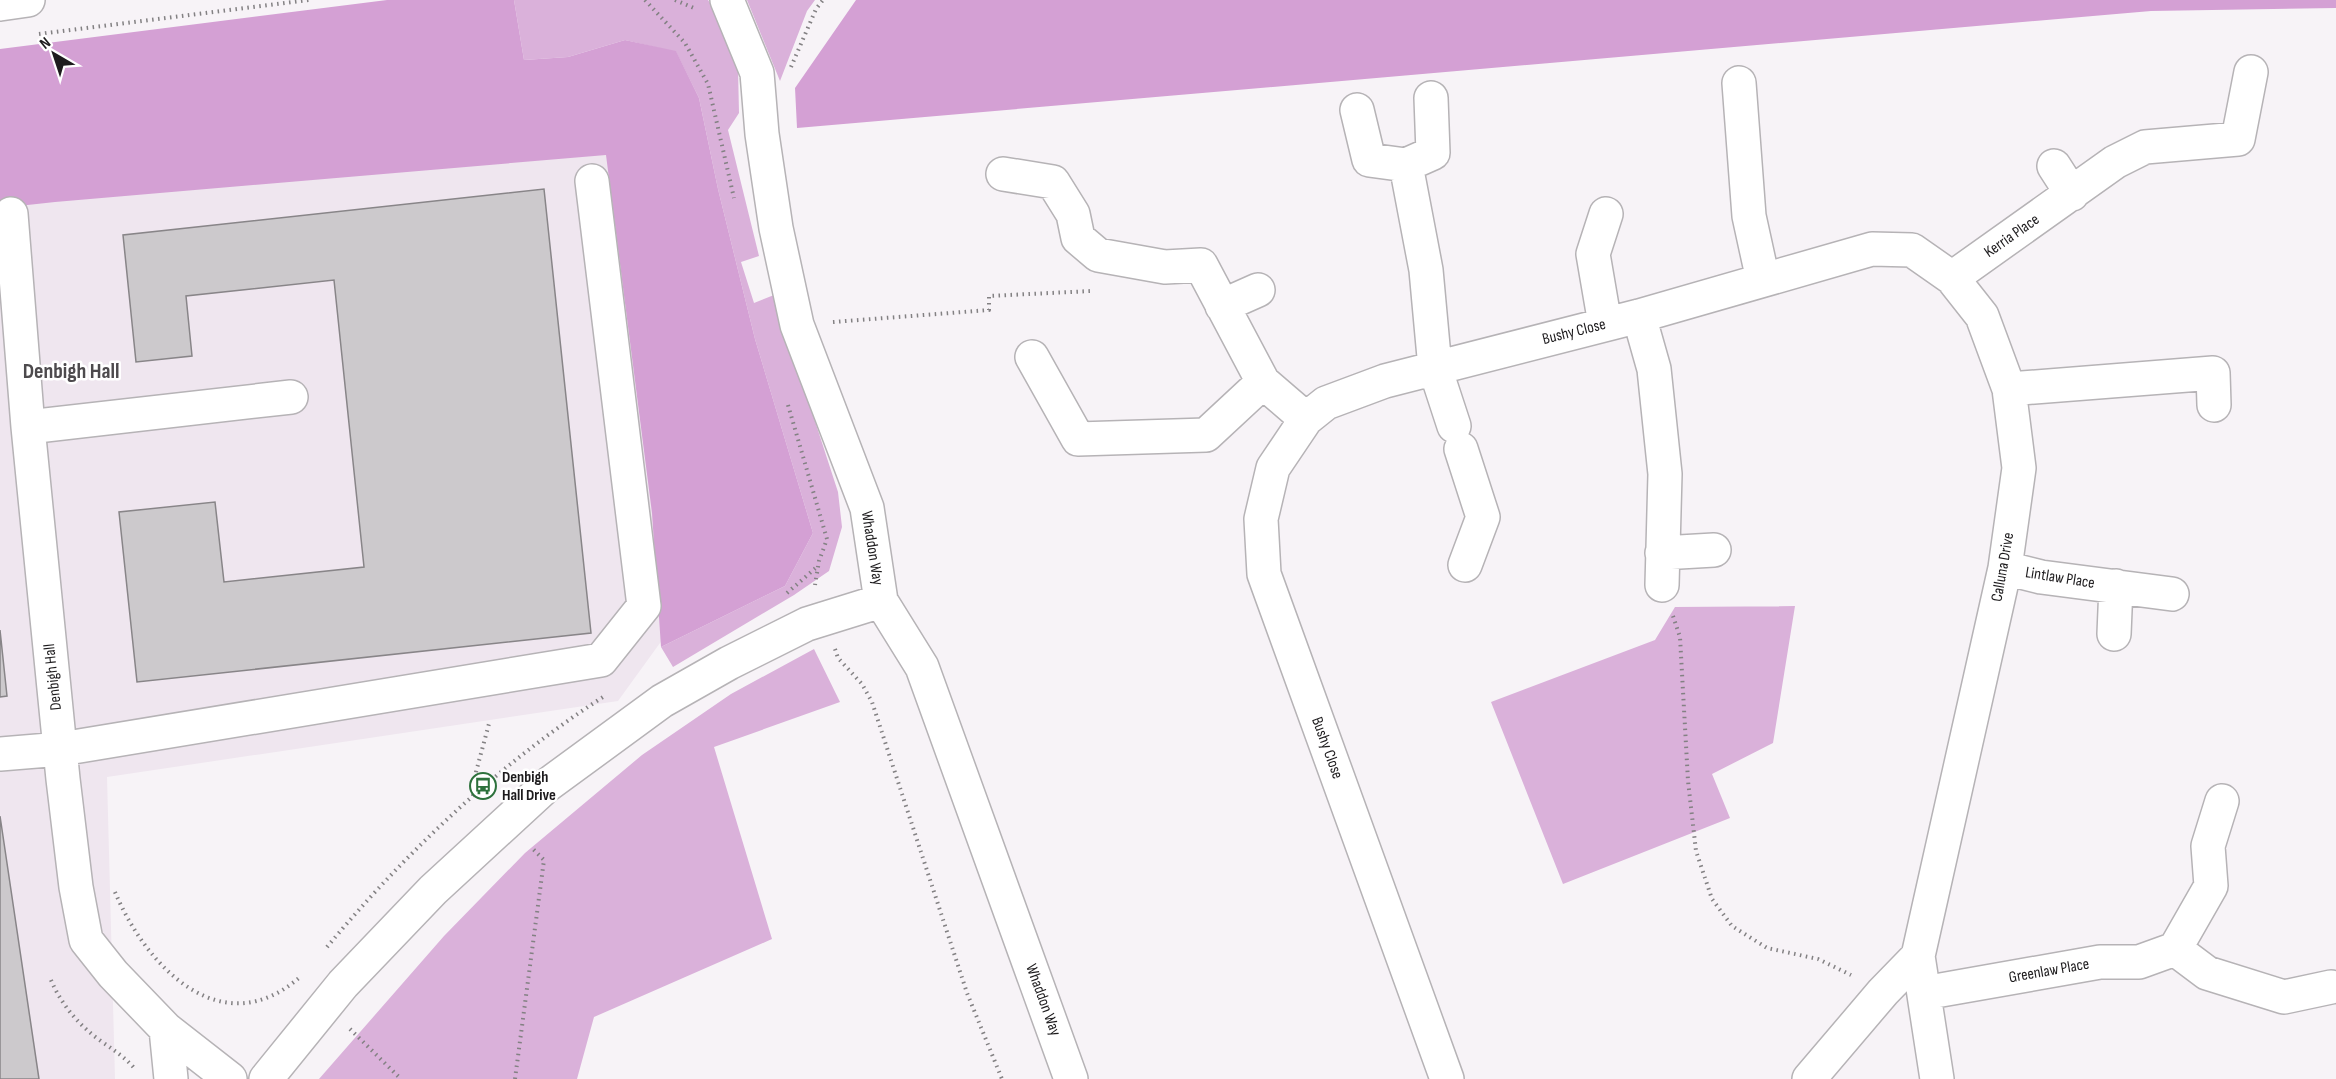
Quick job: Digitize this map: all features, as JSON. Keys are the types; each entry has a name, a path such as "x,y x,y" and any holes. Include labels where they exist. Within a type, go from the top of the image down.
{"street":[{"path":"0,4 28,0"},
{"name":"Whaddon Way","path":"727,0 757,73 762,134 776,228 796,325 867,508 880,601 922,667 1071,1079"},
{"name":"Kerria Place","path":"1952,278 2115,162 2145,147 2238,139 2250,72"},
{"path":"1738,83 1756,282"},
{"path":"1356,110 1370,160 1406,165 1433,153 1431,98"},
{"path":"1406,165 1426,270 1435,368 1483,517 1465,565"},
{"path":"2054,166 2072,194"},
{"path":"1003,174 1053,182 1073,214 1078,238 1098,255 1165,267 1200,265 1263,382 1306,419"},
{"path":"0,754 61,749 601,660 644,606 592,181"},
{"name":"Denbigh Hall","path":"11,214 28,427 61,749 76,887 86,940 113,974 166,1029 230,1079"},
{"path":"1605,324 1593,254 1606,214"},
{"name":"Calluna Drive","path":"1756,282 1872,249 1912,250 1952,278 1982,316 2009,389 2019,468 2005,568 1918,956 1937,1079"},
{"name":"Bushy Close","path":"1447,1079 1264,574 1261,519 1273,468 1306,419 1326,404 1385,381 1640,316 1756,282"},
{"path":"1222,306 1258,290"},
{"path":"1640,316 1654,369 1665,474 1662,585"},
{"path":"1032,357 1078,439 1206,435 1263,382"},
{"path":"2009,389 2213,373 2214,405"},
{"path":"28,427 291,398"},
{"path":"1662,553 1714,550"},
{"name":"Lintlaw Place","path":"2005,568 2042,577 2172,594"},
{"name":"Lintlaw Place","path":"2114,634 2116,586"},
{"path":"266,1079 343,984 433,890 546,786 662,701 729,663 824,617 880,601"},
{"path":"2222,801 2208,846 2211,886 2175,949 2207,973 2284,997 2331,987"},
{"name":"Greenlaw Place","path":"1924,993 2100,962 2139,962 2175,949"},
{"path":"1809,1079 1883,992 1918,956"},
{"path":"166,1029 171,1079"}],"path":[{"path":"34,35 309,0"},
{"path":"645,0 685,42 708,84 735,206"},
{"path":"796,325 988,310 989,296 1094,291"},
{"path":"787,401 827,539 814,586 838,658 862,684 872,702 967,993 1002,1079"},
{"path":"780,597 818,566"},
{"path":"1662,585 1680,637 1688,781 1696,851 1712,899 1732,927 1767,948 1818,959 1883,992"},
{"path":"320,955 347,922 411,855 473,797 558,726 605,695"},
{"path":"473,797 476,772 490,720"},
{"path":"507,823 544,860 515,1079"},
{"path":"112,885 133,927 169,974 182,985 207,998 228,1003 248,1002 272,996 299,979 306,971"},
{"path":"51,980 56,992 83,1027 118,1052 135,1070"},
{"path":"326,1006 400,1079"}],"shaded area":[{"path":"387,0 514,0 524,60 568,57 625,40 676,51 699,98 718,189 755,339 813,533 785,586 661,647 652,513 606,155 0,208 0,49"},
{"path":"514,0 708,0 721,17 738,68 739,113 728,130 759,256 741,262 754,303 774,295 838,492 842,527 829,571 794,595 673,667 661,647 785,586 813,533 755,339 718,189 699,98 676,52 625,40 568,57 524,60"},
{"path":"747,0 815,0 807,11 780,81"},
{"path":"856,0 2336,0 2336,8 2151,11 797,128 795,88"},
{"path":"653,114 702,585 618,701 107,777 115,1079 0,1079 0,186"},
{"path":"1795,606 1773,743 1712,774 1730,818 1563,884 1491,702 1655,640 1675,607"},
{"path":"814,649 840,702 714,747 772,939 594,1017 577,1079 319,1079 444,936 525,853 642,755 731,694"}],"building":[{"path":"544,189 591,633 137,682 119,512 215,502 224,582 364,567 334,280 186,296 192,356 136,362 123,235"},
{"path":"0,630 7,696 0,697"},
{"path":"0,816 39,1079 0,1079"}],"place":[{"name":"Denbigh Hall Drive","path":"483,786"}],"district":[{"name":"Denbigh Hall","path":"71,371"}]}
